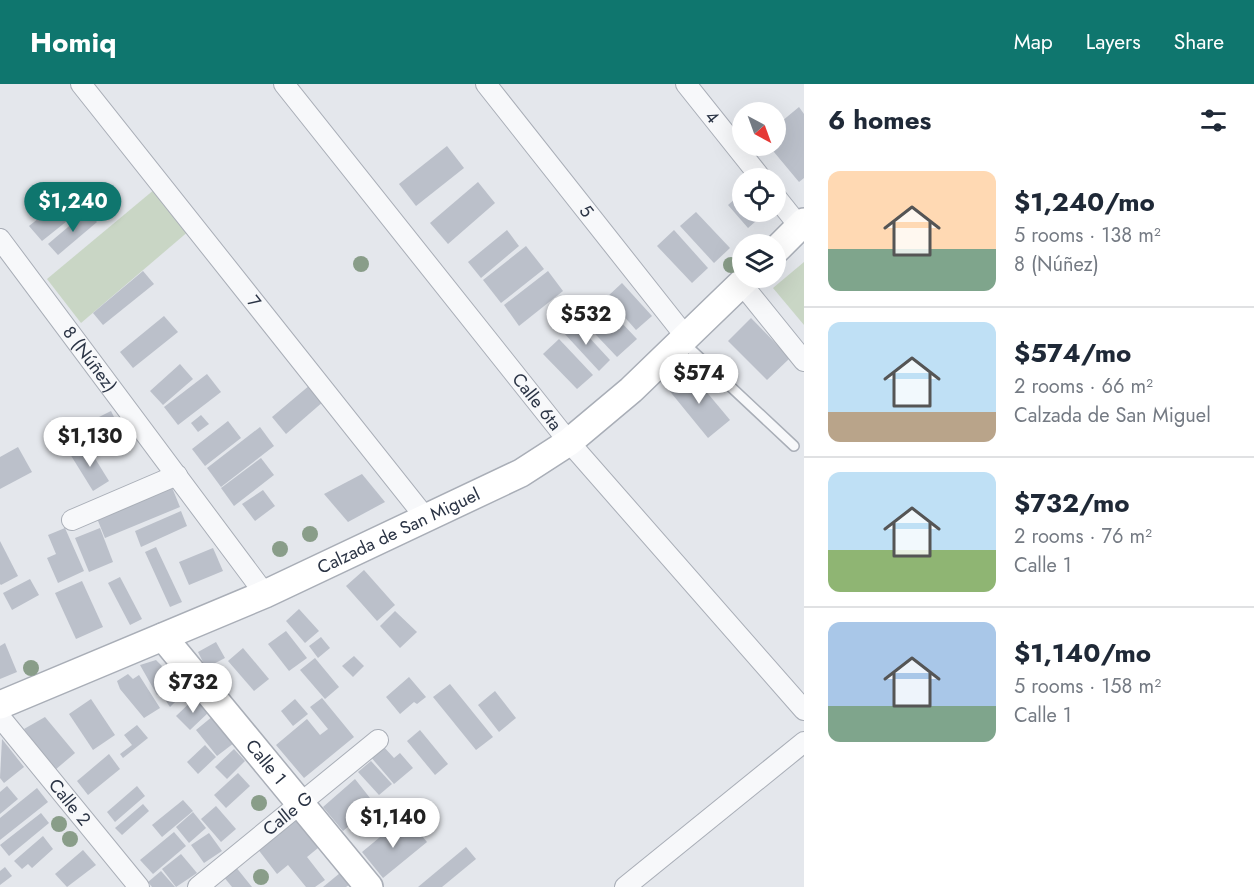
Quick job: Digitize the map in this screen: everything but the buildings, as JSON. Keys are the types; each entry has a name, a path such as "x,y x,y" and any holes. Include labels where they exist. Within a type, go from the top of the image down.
{"main road":[{"path":"786,240 802,225"},
{"name":"Calzada de San Miguel","path":"0,705 265,594 521,473 569,442 631,390 736,288"},
{"name":"Calle 1","path":"163,637 369,887"}],"street":[{"name":"7","path":"81,84 425,517"},
{"name":"Calle 6ta","path":"284,84 569,442 804,710"},
{"name":"5","path":"486,84 684,340"},
{"name":"4","path":"686,84 753,168"},
{"path":"786,207 802,225"},
{"name":"8 (Núñez)","path":"4,250 265,594"},
{"path":"750,288 804,361"},
{"path":"72,520 177,476"},
{"name":"Calle 2","path":"0,717 139,887"},
{"name":"Calle G","path":"198,887 378,740"},
{"path":"625,887 804,742"}],"lane":[{"path":"684,340 794,446"}],"green space":[{"path":"155,189 190,230 81,323 47,279"},
{"path":"804,262 804,325 773,288 786,288 786,277"}]}
